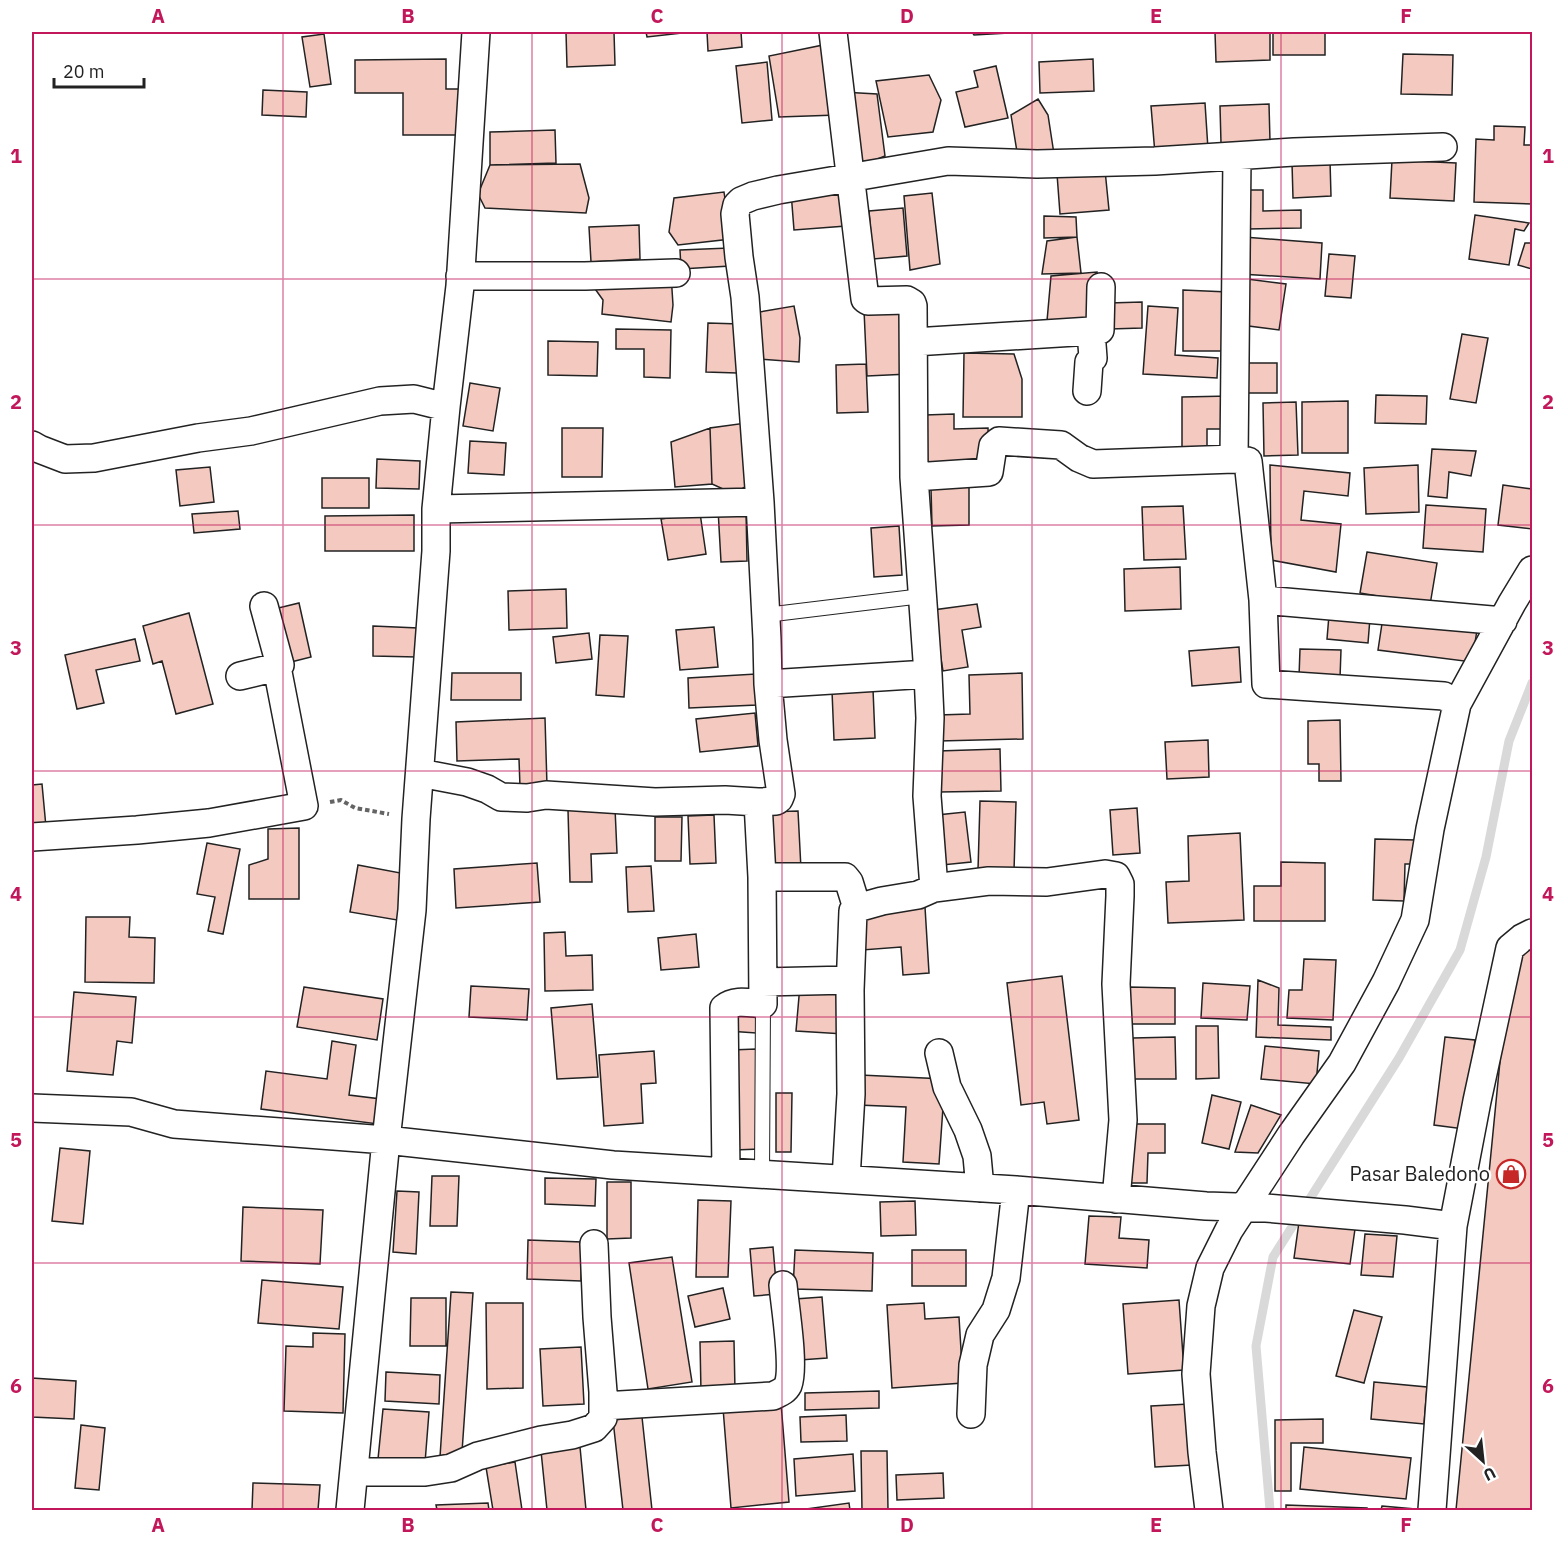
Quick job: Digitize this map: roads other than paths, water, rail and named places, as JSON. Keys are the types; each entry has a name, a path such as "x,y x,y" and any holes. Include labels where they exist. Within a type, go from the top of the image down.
{"street":[{"path":"350,1510 386,1140 412,910 416,819 436,551 436,509 460,276 476,32"},
{"path":"833,32 865,299 868,301 907,300 912,303 914,477 928,674 930,718 927,796 934,888"},
{"path":"420,773 467,782 501,797 527,798 546,795 655,802 725,800 758,802 779,799 768,684 760,502 745,297 735,213 741,201 778,190 948,161 1037,164 1443,147"},
{"path":"1234,459 1237,156"},
{"path":"460,276 676,273"},
{"path":"914,342 1100,330 1101,287"},
{"path":"1087,391 1089,362 1093,358 1091,330"},
{"path":"32,445 65,459 94,458 251,430 380,401 414,399 446,407"},
{"path":"914,477 989,472 993,446 999,441 1061,445 1079,458 1093,464 1234,459 1248,462 1263,600 1266,684 1444,696 1457,704"},
{"path":"436,509 760,502"},
{"path":"1209,1510 1202,1452 1197,1374 1202,1306 1210,1268 1229,1230 1255,1207 1291,1135 1342,1063 1386,982 1414,920 1430,829 1457,704 1533,570"},
{"path":"1263,600 1503,621"},
{"path":"32,837 198,824 304,806 277,668 280,665 264,606"},
{"path":"240,676 277,668"},
{"path":"768,684 928,674"},
{"path":"758,802 762,877 763,993"},
{"path":"846,1179 853,911 882,901 918,895 934,888 989,881 1047,882 1105,874 1116,876 1120,884 1116,984 1123,1120 1116,1199"},
{"path":"762,877 845,877 849,882 857,908"},
{"path":"1432,1510 1453,1226 1510,948 1522,938 1533,933"},
{"path":"726,1172 724,1008 726,1005 763,993 850,980"},
{"path":"939,1053 947,1087 969,1130 977,1156 980,1188"},
{"path":"32,1108 131,1112 174,1124 386,1140 613,1165 1016,1190 1206,1206 1255,1207 1453,1226"},
{"path":"971,1414 973,1365 980,1335 996,1310 1006,1278 1016,1190"},
{"path":"354,1472 425,1472 451,1468 478,1456 594,1428 603,1418 594,1244"},
{"path":"603,1406 763,1397 783,1392 788,1385 790,1363 783,1285"}],"lane":[{"path":"766,615 922,596"},
{"path":"762,1175 763,993"}],"waterway":[{"path":"1270,1510 1256,1346 1273,1257 1399,1058 1460,950 1486,857 1509,741 1532,683"}],"place":[{"name":"Pasar Baledono","path":"1511,1174"}]}
